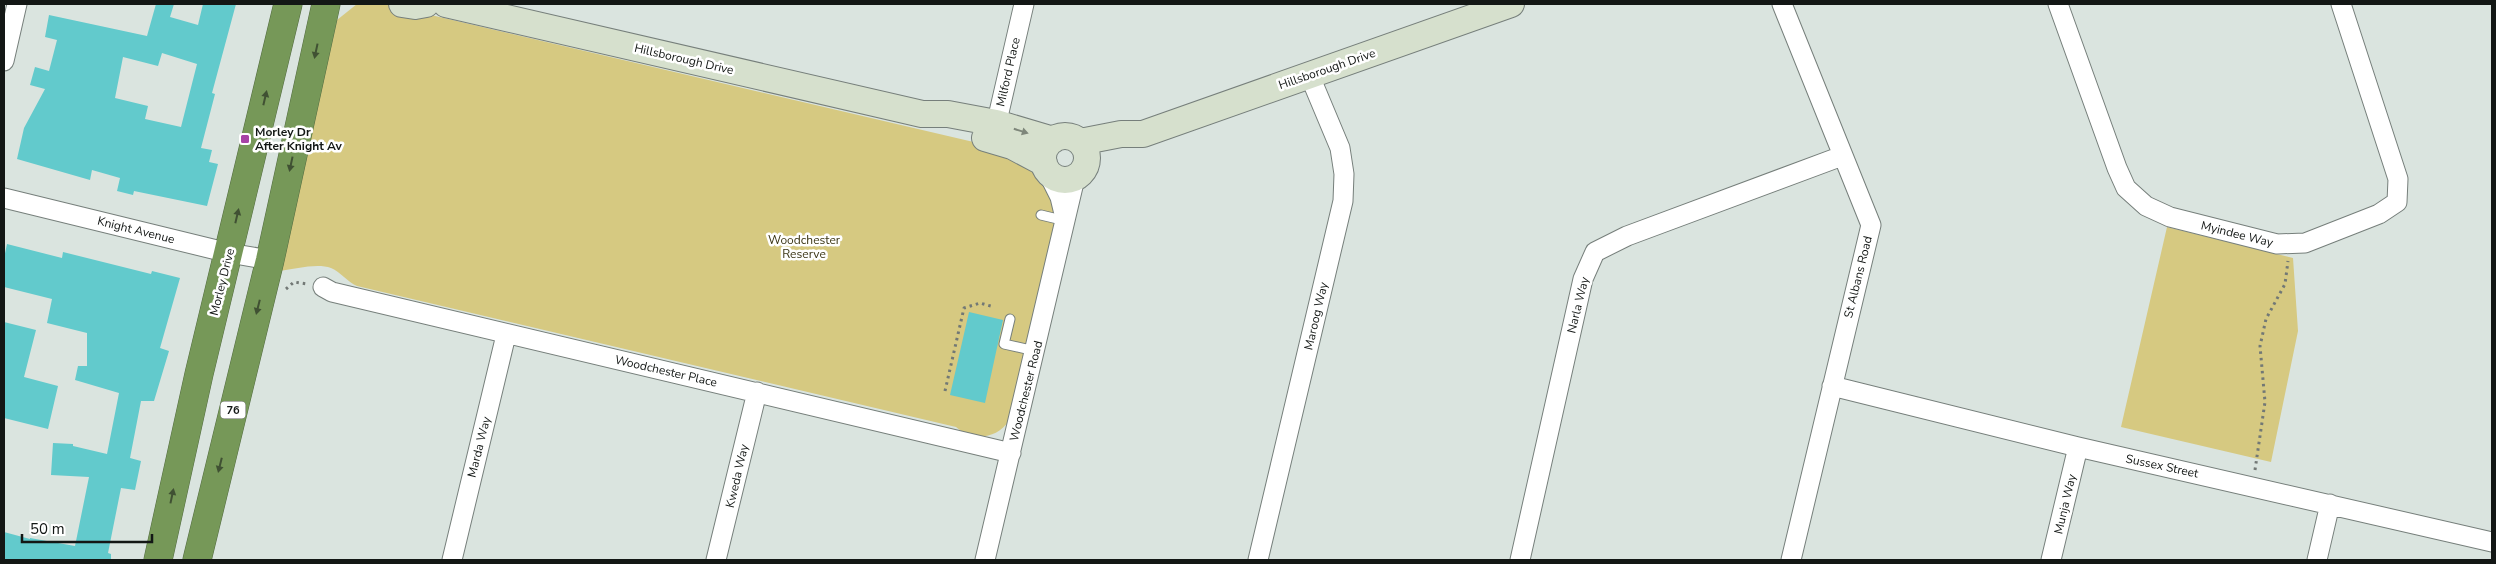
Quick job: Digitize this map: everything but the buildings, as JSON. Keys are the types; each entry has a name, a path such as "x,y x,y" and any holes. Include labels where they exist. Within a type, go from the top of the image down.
{"highway":[{"name":"Morley Drive","path":"158,560 199,374 288,4"},
{"name":"76","path":"197,560 270,260 326,4"}],"street":[{"path":"4,61 17,4"},
{"path":"402,4 415,6 426,4"},
{"name":"Hillsborough Drive","path":"446,4 922,114 948,114 995,132 1053,140"},
{"name":"Milford Place","path":"995,132 1024,4"},
{"name":"Hillsborough Drive","path":"1080,162 1125,149 1143,134 1511,4"},
{"name":"St Albans Road","path":"1782,4 1871,225 1791,560"},
{"name":"Myindee Way","path":"2058,4 2116,168 2126,188 2146,206 2170,217 2277,244 2305,243 2379,214 2397,202 2398,179 2341,4"},
{"name":"Maroog Way","path":"1258,560 1343,201 1344,174 1340,148 1309,74"},
{"name":"Hillsborough Drive","path":"995,132 1012,146 1045,167"},
{"path":"1060,136 1072,137 1080,162 1060,180 1045,167 1046,148 1053,140 1060,136"},
{"name":"Narla Way","path":"1520,560 1583,279 1596,252 1626,236 1842,156"},
{"name":"Woodchester Road","path":"985,560 1080,162"},
{"name":"Woodchester Road","path":"1045,167 1060,197 1066,221"},
{"name":"Knight Avenue","path":"4,198 229,252 270,260"},
{"name":"Woodchester Place","path":"323,287 332,292 757,392 1010,454"},
{"name":"Marda Way","path":"452,560 506,334"},
{"name":"Sussex Street","path":"1832,386 2078,447 2492,542"},
{"name":"Kweda Way","path":"716,560 757,392"},
{"name":"Munja Way","path":"2052,560 2078,447"},
{"path":"2317,560 2330,504"}],"lane":[{"path":"1042,215 1066,221"},
{"path":"1010,319 1004,344 1035,351"}],"path":[{"path":"2253,486 2265,402 2260,346 2266,319 2288,275 2286,244"},
{"path":"283,292 294,282 323,287"},
{"path":"945,391 964,308 980,303 994,307"}],"green space":[{"name":"Woodchester Reserve","path":"357,4 384,4 1012,151 1033,160 1057,204 1053,245 1009,421 998,432 991,435 970,435 956,427 357,286 331,268 319,266 280,271 337,20"},
{"path":"2167,227 2293,258 2298,331 2271,462 2121,427"}],"place":[{"name":"Morley Dr After Knight Av","path":"245,139"}]}
